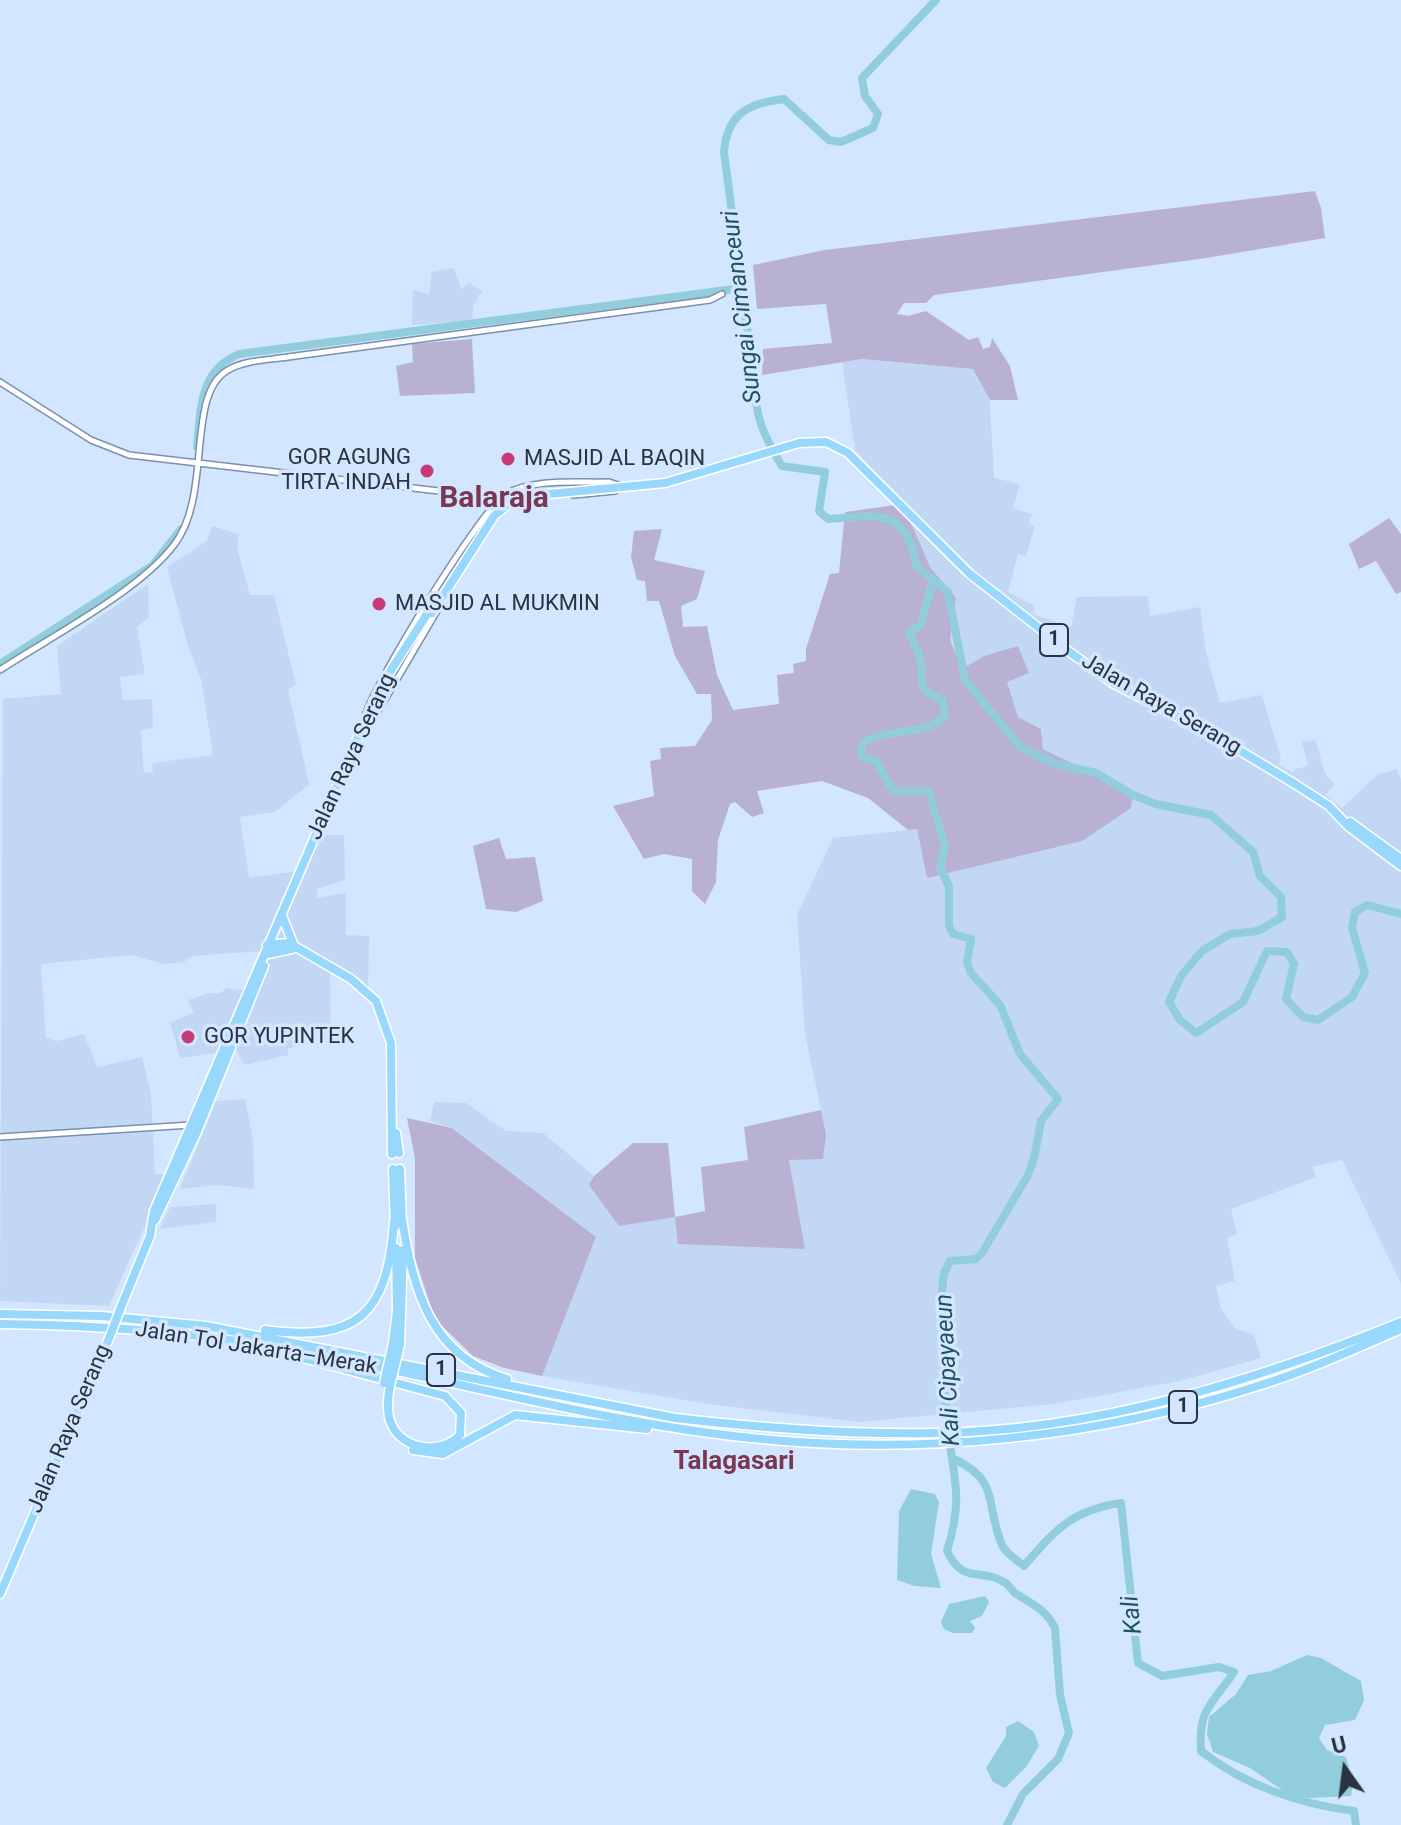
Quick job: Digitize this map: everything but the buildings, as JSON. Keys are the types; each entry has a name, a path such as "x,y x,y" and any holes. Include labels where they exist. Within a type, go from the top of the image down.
{"highway":[{"name":"Jalan Raya Serang","path":"0,1594 269,948 378,697 499,505 523,492 665,483 815,441 848,453 970,574 1071,653 1114,684 1244,753 1401,859"},
{"name":"Jalan Raya Serang","path":"1345,821 1401,866"},
{"path":"281,920 294,946 360,985 376,1001 391,1043 396,1154"},
{"path":"269,948 294,946"},
{"path":"269,948 294,946"},
{"path":"396,1169 404,1287 384,1410 389,1430 410,1450 443,1454 461,1447 495,1424 515,1415 656,1430 672,1428"},
{"path":"206,1326 312,1335 347,1324 365,1311 380,1291 388,1272 398,1220"},
{"path":"398,1220 423,1308 436,1329 465,1356 500,1376 675,1418"},
{"name":"Jalan Tol Jakarta–Merak","path":"0,1314 101,1316 206,1326 675,1418 752,1427 939,1434 1072,1419 1142,1406 1258,1374 1401,1322"},
{"name":"Jalan Tol Jakarta–Merak","path":"0,1324 99,1325 249,1343 672,1428 823,1443 941,1444 1075,1429 1208,1401 1312,1367 1401,1329"},
{"path":"249,1343 445,1396 461,1413 460,1435 442,1447 428,1448 414,1446 400,1437 389,1418 387,1384"},
{"path":"751,1438 752,1427"}],"main road":[{"path":"0,670 141,577 166,556 191,517 200,463 205,399 215,380 237,366 710,300 722,294"},
{"path":"0,382 105,447 129,455 482,496 505,495 539,485 607,482 619,486"},
{"path":"362,734 500,514 514,504 531,499 600,494 619,486"},
{"path":"362,734 374,692 479,523 505,495"},
{"path":"482,496 494,504 500,514"},
{"path":"479,523 482,531 488,532"},
{"path":"432,598 437,604 443,602"},
{"path":"0,1137 196,1126"}],"shaded area":[{"path":"1315,191 1325,238 1206,258 934,295 926,303 904,303 897,314 908,316 926,311 969,340 978,337 983,349 990,347 992,338 1010,366 1018,400 990,400 973,369 862,359 762,375 763,349 832,343 826,304 757,309 753,265 825,250"},
{"path":"454,268 461,289 469,283 482,291 473,306 472,321 412,325 413,290 429,294 432,272"},
{"path":"472,339 475,393 400,396 396,366 413,362 412,344"},
{"path":"862,359 973,369 990,400 994,478 1020,484 1013,508 1032,514 1029,524 1035,526 1026,556 1018,554 1008,592 1035,606 1033,614 1071,627 1077,597 1148,596 1150,616 1200,607 1206,652 1220,703 1262,695 1281,759 1278,764 1293,773 1295,769 1308,766 1302,742 1315,740 1326,775 1334,784 1326,795 1342,808 1377,775 1396,769 1401,779 1401,1284 1342,1160 1312,1167 1316,1177 1231,1209 1237,1234 1227,1238 1235,1281 1216,1286 1221,1309 1235,1328 1254,1335 1261,1358 1180,1381 1054,1404 859,1422 708,1404 542,1376 596,1237 453,1128 430,1121 434,1102 466,1103 506,1131 543,1133 594,1176 589,1186 675,1217 804,1249 789,1159 826,1134 805,1033 797,915 833,838 917,829 927,877 1132,793 1043,749 1041,729 1018,717 1007,682 984,656 963,669 950,640 956,598 930,567 903,504 855,450 842,362"},
{"path":"903,504 930,567 956,598 950,640 962,669 984,656 1018,646 1029,673 1007,682 1018,717 1041,729 1043,749 1133,793 1131,808 1082,841 927,878 917,829 908,830 868,798 822,781 757,791 764,813 752,817 735,802 730,804 718,840 716,882 705,904 692,891 692,859 664,854 644,859 613,806 654,796 650,761 661,759 660,748 695,746 712,720 711,694 697,694 675,656 659,601 647,601 645,581 637,580 631,557 634,531 662,529 654,560 705,571 697,599 681,606 683,627 707,626 717,675 733,710 779,704 777,675 794,673 793,664 806,661 806,649 830,574 839,573 845,512"},
{"path":"1389,518 1401,534 1401,592 1396,594 1376,561 1359,569 1349,544"},
{"path":"212,526 239,534 237,548 250,595 274,595 296,685 288,689 309,784 275,812 240,817 249,878 297,871 314,835 344,835 345,880 317,889 317,898 346,893 346,935 369,936 368,991 330,968 331,1035 288,1049 288,1055 244,1065 236,1050 180,1058 170,1023 194,1012 188,1000 220,993 227,988 248,991 264,951 192,956 184,962 164,964 131,955 41,964 46,1038 57,1041 84,1034 97,1067 142,1057 151,1093 155,1174 168,1175 109,1306 0,1301 3,699 61,694 57,646 148,584 149,617 137,627 145,674 120,677 123,700 152,699 153,728 141,730 144,773 153,772 152,763 213,755 201,679 188,646 167,567 207,541"},
{"path":"499,838 506,859 535,857 543,901 516,912 486,909 473,846"},
{"path":"245,1099 253,1140 254,1189 217,1185 180,1189 216,1101"},
{"path":"821,1110 826,1134 823,1159 789,1160 805,1249 678,1244 675,1217 705,1211 701,1167 748,1160 744,1127"},
{"path":"407,1118 452,1128 596,1237 542,1376 504,1368 473,1356 435,1319 415,1258 415,1158"},
{"path":"633,1143 668,1143 675,1217 619,1226 589,1185 594,1176"},
{"path":"216,1204 216,1222 160,1229 170,1207"},
{"path":"911,1489 935,1494 939,1502 931,1554 941,1588 914,1586 897,1580 899,1511"},
{"path":"985,1596 989,1602 982,1616 970,1621 975,1628 972,1633 953,1633 944,1629 941,1622 949,1604"},
{"path":"1307,1655 1321,1658 1361,1681 1364,1700 1355,1720 1325,1725 1319,1738 1327,1750 1346,1757 1353,1783 1351,1796 1308,1798 1285,1792 1250,1768 1213,1752 1207,1734 1209,1717 1236,1694 1248,1675 1271,1671"},
{"path":"1018,1721 1034,1732 1039,1746 1026,1767 1005,1788 993,1782 986,1768 1006,1736 1006,1727"}],"waterway":[{"name":"Sungai Cimanceuri","path":"936,0 862,78 865,96 878,114 873,128 841,142 829,140 784,99 750,108 730,128 724,152 755,394 770,445 782,466 825,472 819,511 828,519 887,519 905,533 917,567 948,592 965,680 1021,748 1056,764 1096,773 1133,795 1156,804 1211,815 1253,852 1260,876 1281,897 1282,917 1258,931 1230,934 1202,951 1181,976 1169,1002 1180,1020 1196,1033 1243,1002 1267,951 1287,952 1294,964 1286,999 1303,1017 1318,1020 1352,997 1365,973 1352,928 1355,912 1367,905 1401,914"},
{"path":"197,447 204,392 216,370 239,354 742,288"},
{"path":"0,664 153,565 181,529"},
{"name":"Kali Cipayaeun","path":"933,581 921,625 909,632 921,660 922,685 928,693 943,701 945,716 927,727 864,742 860,752 862,757 876,761 893,791 929,791 945,847 940,867 949,887 949,926 953,934 971,939 967,962 971,973 1000,1005 1020,1054 1058,1099 1041,1121 1034,1159 1027,1177 982,1253 976,1259 950,1261 942,1290 946,1405 956,1485 955,1514 947,1551 953,1562 966,1572 1004,1582 1048,1617 1055,1628 1060,1695 1069,1733 1058,1759 1023,1794 1007,1825"},
{"name":"Kali","path":"952,1458 978,1475 985,1485 1002,1545 1024,1566 1066,1524 1090,1511 1121,1503 1138,1663 1162,1676 1219,1667 1234,1672 1204,1716 1201,1751 1235,1774 1273,1791 1354,1811 1356,1825"}],"place":[{"name":"MASJID AL BAQIN","path":"508,459"},
{"name":"GOR AGUNG TIRTA INDAH","path":"427,471"},
{"name":"MASJID AL MUKMIN","path":"379,604"},
{"name":"GOR YUPINTEK","path":"188,1037"}],"district":[{"name":"Balaraja","path":"494,499"},
{"name":"Talagasari","path":"734,1462"}]}
